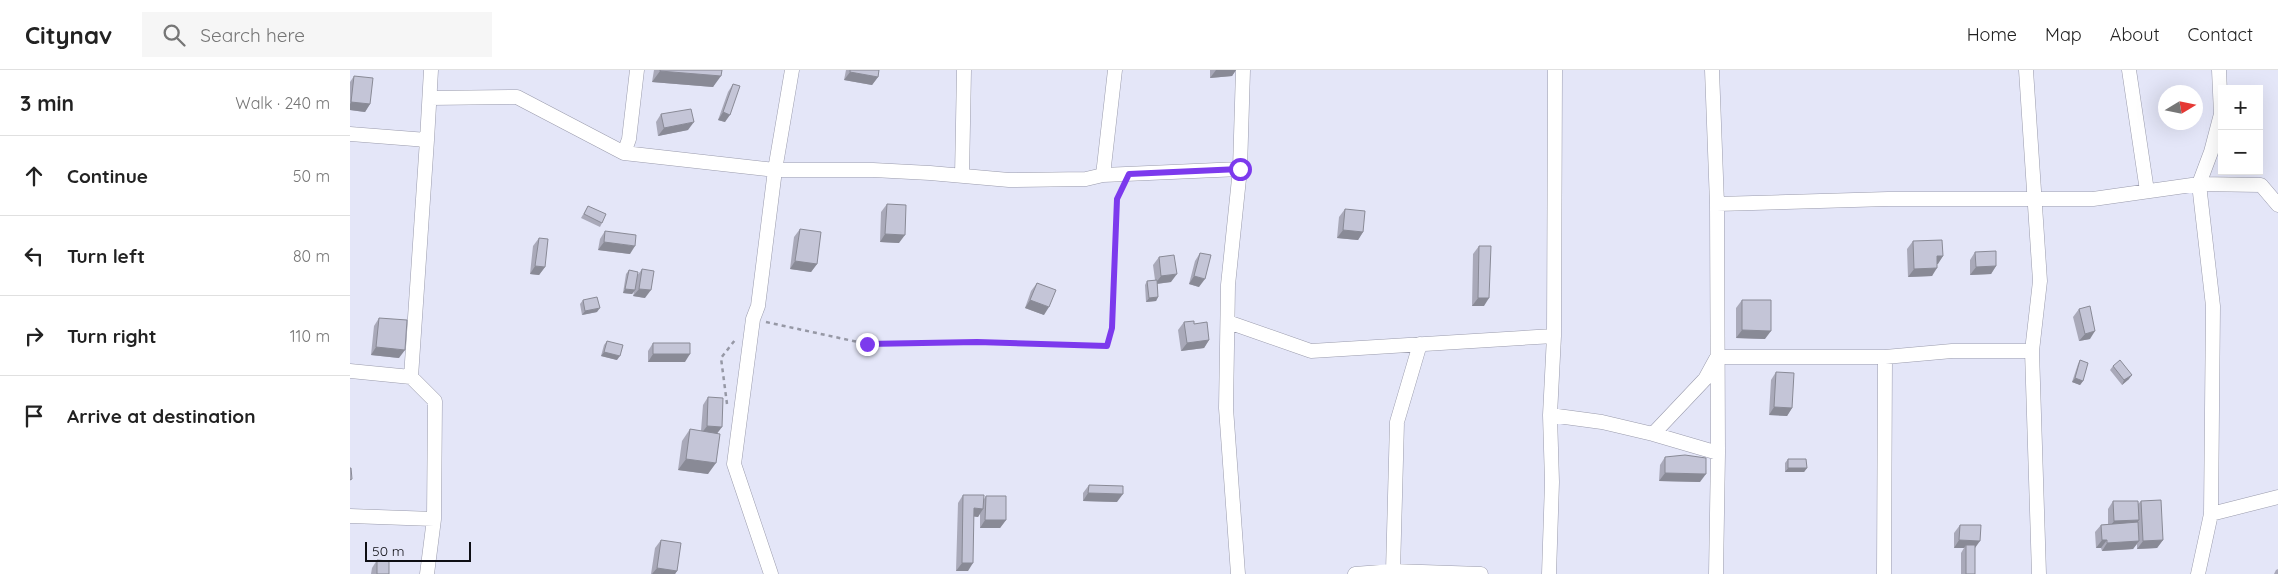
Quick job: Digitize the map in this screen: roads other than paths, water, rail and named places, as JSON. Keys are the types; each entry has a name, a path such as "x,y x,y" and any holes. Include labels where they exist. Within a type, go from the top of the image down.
{"street":[{"path":"411,377 428,140 431,70"},
{"path":"624,153 629,139 636,70"},
{"path":"771,574 734,464 753,320 758,306 775,170 792,70"},
{"path":"962,176 964,70"},
{"path":"1103,175 1115,70"},
{"path":"1238,574 1226,408 1228,285 1240,169 1243,70"},
{"path":"1549,574 1552,482 1550,415 1554,336 1555,70"},
{"path":"1712,70 1717,204 1718,452 1716,574"},
{"path":"2026,70 2040,281 2032,351 2039,574"},
{"path":"2128,70 2147,191"},
{"path":"2219,70 2220,85"},
{"path":"430,98 517,97 624,153 775,170 873,170 1009,180 1086,178 1103,175 1240,169"},
{"path":"2198,574 2211,514 2213,306 2199,184 2211,152 2218,125"},
{"path":"350,134 428,140"},
{"path":"2257,175 2261,185 2278,205"},
{"path":"1717,204 2033,198 2093,199 2199,184 2261,185"},
{"path":"1228,322 1311,350 1554,336"},
{"path":"1392,571 1397,422 1420,344"},
{"path":"1717,357 1886,357 1952,351 2032,351"},
{"path":"1653,434 1706,380 1717,357"},
{"path":"1884,574 1886,357"},
{"path":"350,371 411,377 435,401 434,519 427,574"},
{"path":"1550,415 1602,422 1718,452"},
{"path":"2211,514 2278,497"},
{"path":"350,516 434,519"},
{"path":"1355,574 1392,571 1481,574"}]}
